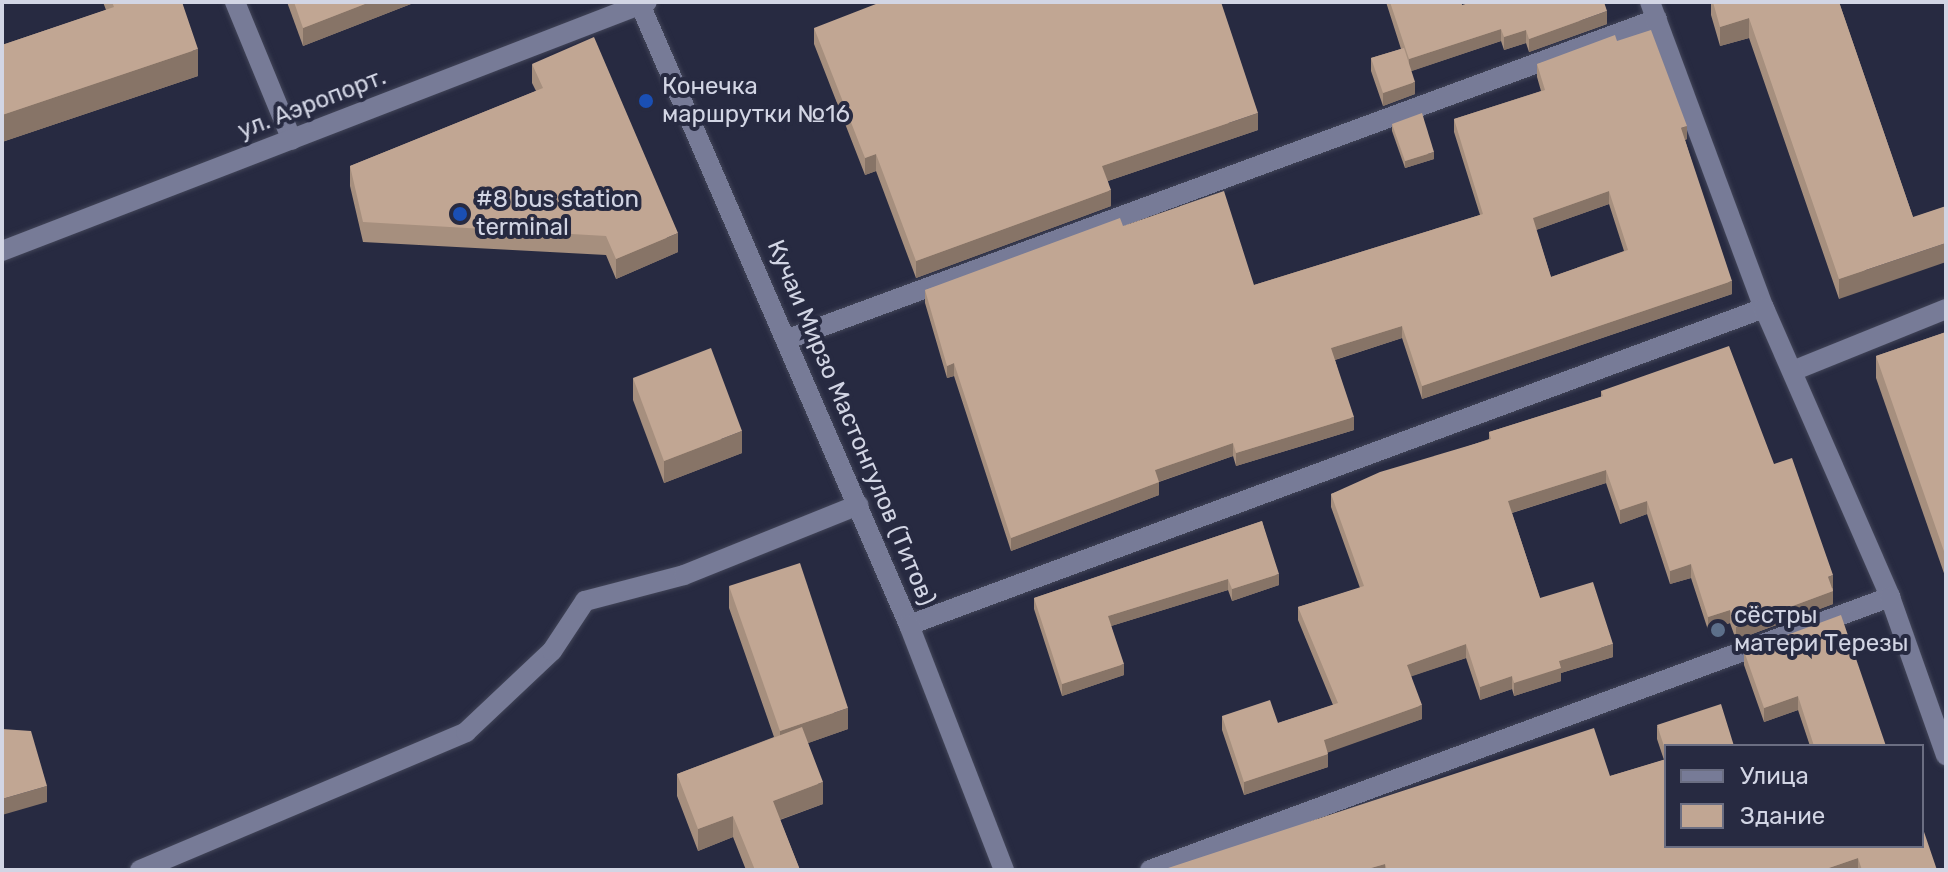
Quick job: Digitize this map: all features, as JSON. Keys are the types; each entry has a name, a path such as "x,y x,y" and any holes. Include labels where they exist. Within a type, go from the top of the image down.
{"street":[{"path":"235,2 292,140"},
{"name":"ул. Аэропорт.","path":"2,251 642,3"},
{"name":"Кучаи Мирзо Мастонгулов (Титов)","path":"642,3 909,625 1004,870"},
{"path":"788,339 1653,11 1764,308 1795,370 1890,597 1946,755"},
{"path":"909,625 1764,308"},
{"path":"1795,370 1946,309"},
{"path":"140,870 466,732 552,651 585,601 684,575 858,505"},
{"path":"1150,870 1890,597"}],"building":[{"path":"112,2 182,2 198,49 2,115 2,45 114,7"},
{"path":"294,2 370,2 303,28"},
{"path":"881,2 1221,2 1258,113 1102,166 1111,190 916,261 876,154 865,158 814,28"},
{"path":"1390,2 1461,2 1462,5 1472,2 1604,2 1607,11 1529,39 1526,30 1504,37 1501,29 1409,59"},
{"path":"1713,2 1839,2 1913,217 1946,206 1946,243 1839,279 1749,18 1720,27"},
{"path":"1651,30 1687,126 1681,128 1732,281 1422,386 1402,326 1331,348 1354,417 1236,453 1233,443 1155,470 1159,482 1011,538 954,363 947,366 925,290 1120,218 1123,226 1224,191 1254,285 1483,214 1454,119 1545,90 1537,64 1615,35 1617,41","holes":["1609,191 1628,250 1551,277 1533,218"]},
{"path":"594,37 678,233 616,259 606,236 363,222 350,166 543,88 532,64"},
{"path":"1404,48 1415,82 1383,93 1371,58"},
{"path":"1422,113 1434,152 1405,161 1392,124"},
{"path":"1946,332 1946,557 1876,356"},
{"path":"1729,346 1774,464 1792,458 1833,575 1828,577 1833,591 1736,627 1730,610 1708,617 1691,564 1670,571 1647,501 1620,510 1606,470 1508,501 1540,598 1593,582 1613,644 1559,661 1561,668 1514,683 1512,676 1480,687 1466,644 1407,665 1422,705 1324,740 1328,754 1244,782 1222,716 1270,700 1278,723 1338,703 1298,607 1364,586 1331,494 1380,472 1491,439 1489,432 1603,396 1601,391"},
{"path":"711,348 742,431 664,461 633,378"},
{"path":"1262,521 1279,574 1232,589 1228,579 1108,616 1124,664 1062,684 1034,598"},
{"path":"800,563 848,708 780,731 729,586"},
{"path":"1841,615 1885,744 1813,744 1798,696 1764,708 1744,651"},
{"path":"1721,704 1733,744 1664,746 1657,725"},
{"path":"802,727 823,782 773,801 800,870 755,870 733,816 698,829 677,774"},
{"path":"1594,728 1610,776 1664,760 1664,848 1924,848 1924,832 1937,870 1862,870 1858,858 1823,870 1387,870 1385,864 1364,870 1162,870"},
{"path":"2,729 31,731 47,786 2,799"}],"place":[{"name":"Конечка маршрутки №16","path":"646,101"},
{"name":"#8 bus station terminal","path":"460,214"},
{"name":"сёстры матери Терезы","path":"1718,630"}]}
